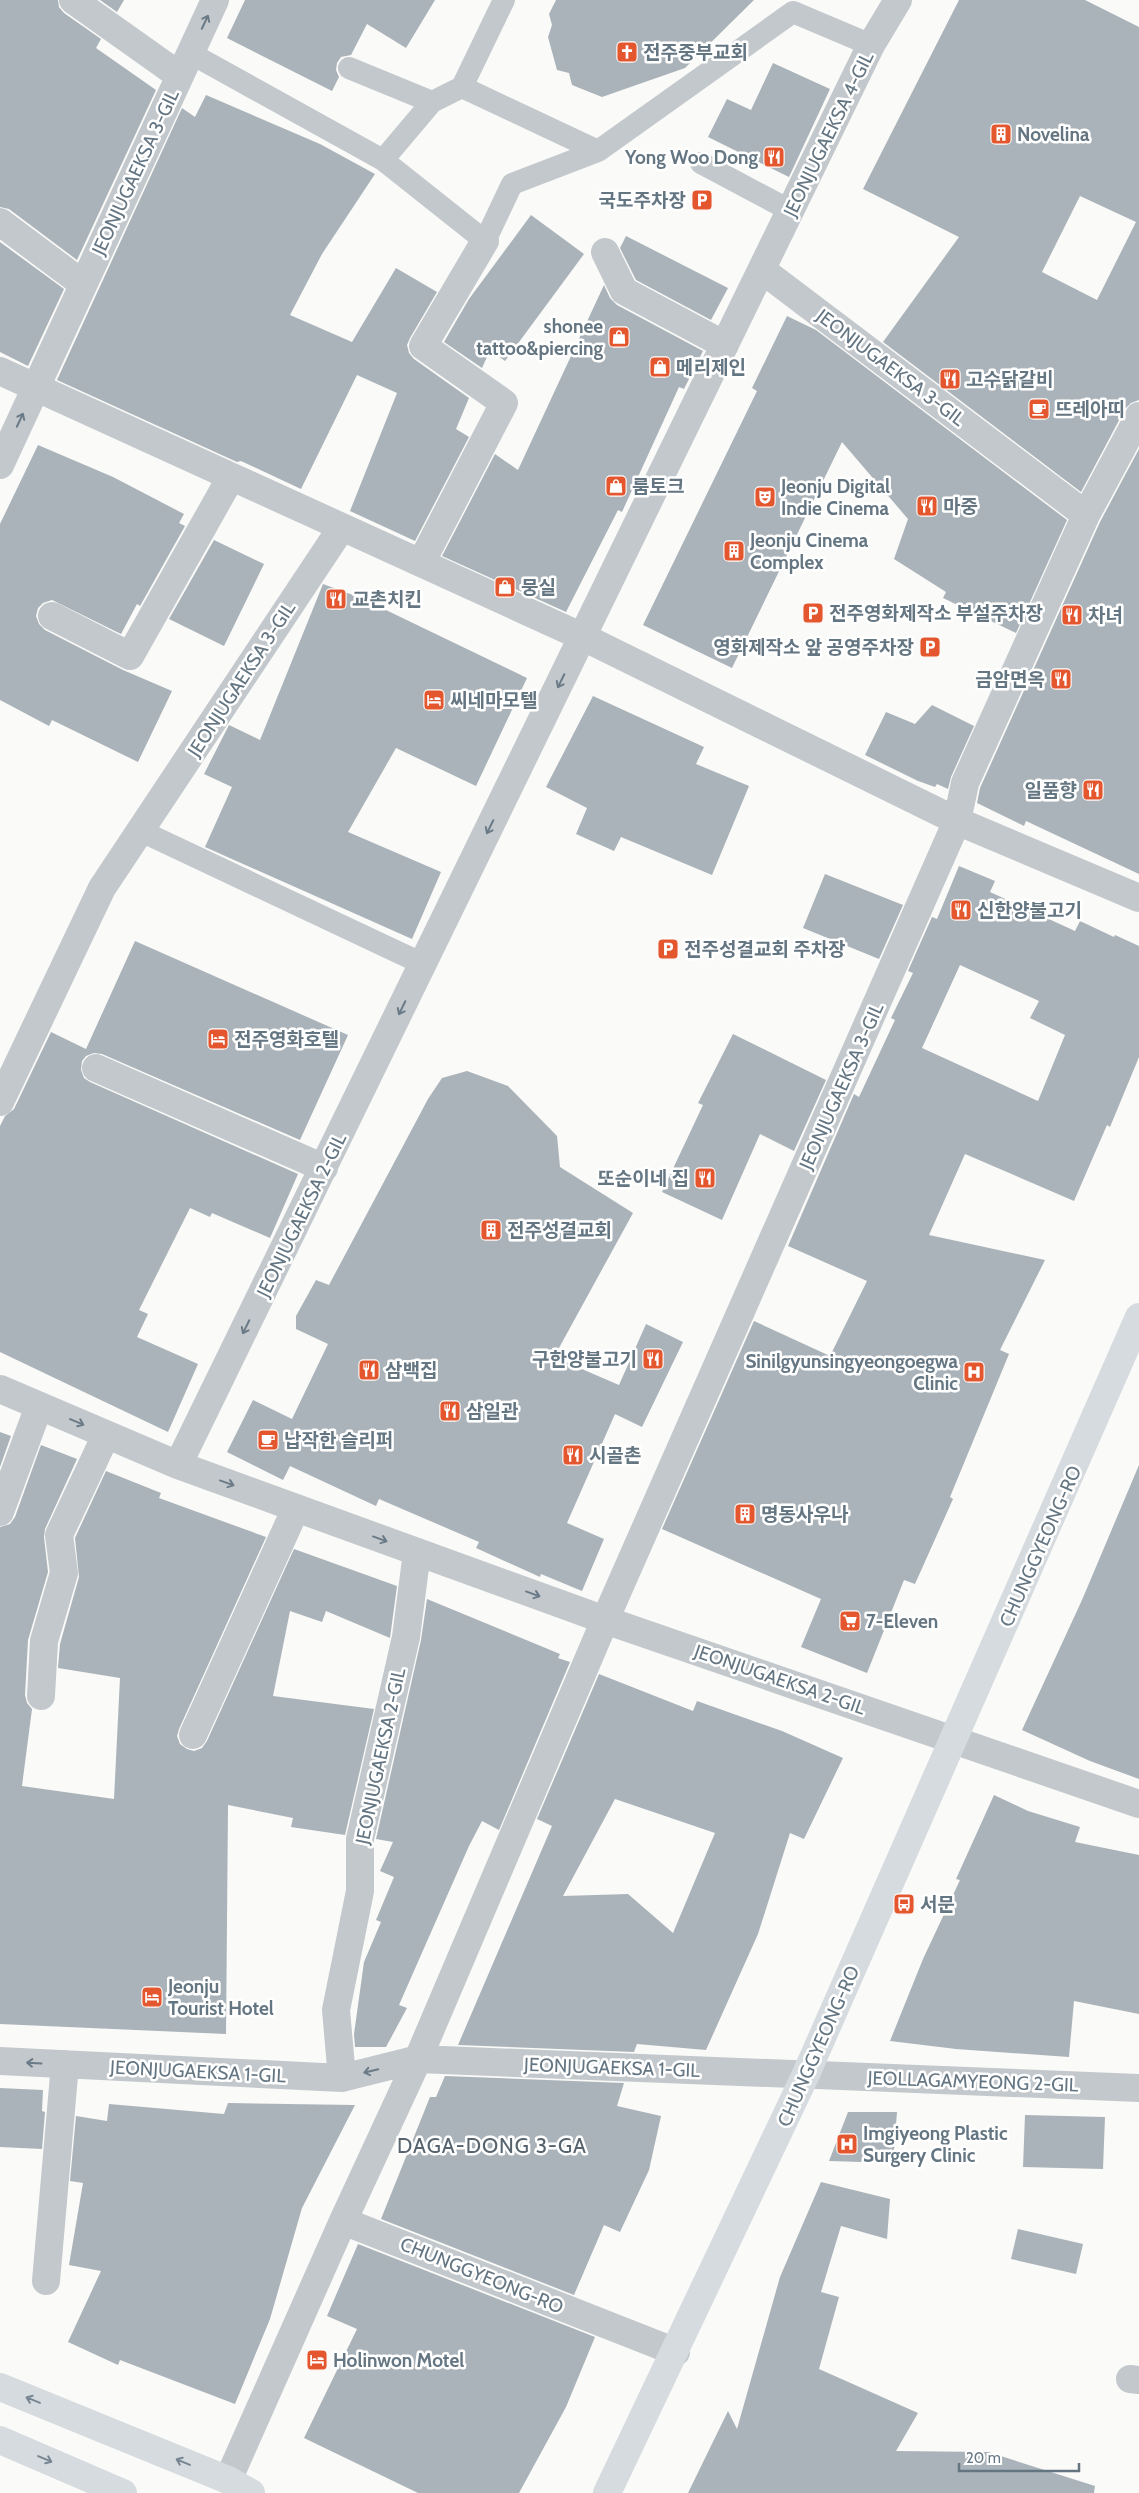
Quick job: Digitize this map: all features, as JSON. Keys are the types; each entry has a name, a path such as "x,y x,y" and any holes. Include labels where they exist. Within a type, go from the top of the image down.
{"street":[{"name":"JEONJUGAEKSA 3-GIL","path":"0,465 185,64 74,0"},
{"path":"185,64 215,0"},
{"name":"JEONJUGAEKSA 4-GIL","path":"762,270 871,45 898,0"},
{"path":"0,222 83,284"},
{"path":"420,563 504,403 424,346 485,241"},
{"path":"605,252 624,291 725,346"},
{"name":"JEONJUGAEKSA 3-GIL","path":"762,270 1086,515"},
{"path":"423,964 762,270"},
{"path":"0,371 583,637 957,821 1139,898"},
{"name":"JEONJUGAEKSA 3-GIL","path":"605,1620 957,821 965,783 1086,515 1139,416"},
{"path":"52,616 130,656 231,477"},
{"name":"JEONJUGAEKSA 3-GIL","path":"141,831 342,527"},
{"path":"0,1102 102,888 141,831"},
{"name":"JEONJUGAEKSA 2-GIL","path":"178,1465 423,964"},
{"path":"96,1068 324,1168"},
{"name":"CHUNGGYEONG-RO","path":"608,2493 806,2074 956,1739 1132,1356 1139,1317"},
{"name":"JEONJUGAEKSA 2-GIL","path":"0,1389 178,1465 605,1620 956,1739"},
{"path":"0,1512 39,1406"},
{"path":"41,1696 44,1641 64,1573 60,1535 106,1435"},
{"path":"193,1735 296,1508"},
{"name":"JEONJUGAEKSA 2-GIL","path":"342,2078 336,2010 360,1891 360,1839 406,1637 417,1552"},
{"path":"0,2387 240,2487 343,2220 418,2059 477,1916 605,1620"},
{"path":"956,1739 1139,1804"},
{"name":"JEONJUGAEKSA 1-GIL","path":"0,2061 342,2078 418,2059 806,2074"},
{"path":"46,2280 66,2064"},
{"name":"JEOLLAGAMYEONG 2-GIL","path":"806,2074 1139,2088"},
{"name":"CHUNGGYEONG-RO","path":"343,2220 676,2352"},
{"path":"0,2440 123,2493"}],"lane":[{"path":"383,160 432,102 462,87 504,0"},
{"path":"185,64 383,160 485,241 512,184 598,151 793,12 871,45"},
{"path":"349,68 432,102"},
{"path":"462,87 598,151"},
{"path":"702,163 791,211"},
{"path":"141,831 423,964"}],"building":[{"path":"0,0 58,0 59,7 64,13 101,39 96,48 156,90 77,260 9,209 0,207"},
{"path":"100,0 124,0 117,12"},
{"path":"245,0 435,0 406,48 367,24 351,55 341,57 337,63 336,70 339,77 332,91 227,38"},
{"name":"전주중부교회","path":"556,0 754,0 685,68 602,97 572,85 569,73 557,70 548,37 552,25 549,14"},
{"path":"959,0 1085,0 1139,27 1139,400 1131,403 1125,409 1081,492 883,342 959,237 863,189","holes":["1080,196 1136,222 1097,300 1042,272"]},
{"path":"773,63 830,89 789,177 708,137 727,99 751,110"},
{"path":"206,95 320,144 375,174 322,254 290,315 352,342 396,268 437,292 407,345 409,353 414,359 469,398 456,429 469,437 415,541 350,511 397,393 357,375 301,489 57,380 182,108 195,117"},
{"path":"531,215 584,254 505,361 490,350 482,368 444,342 469,299"},
{"path":"626,236 728,288 711,320 636,280 620,248"},
{"path":"0,242 64,289 28,366 0,352"},
{"path":"604,285 610,298 617,305 703,351 684,389 679,387 622,512 618,510 566,612 442,556 495,454 518,470"},
{"path":"787,316 816,330 1067,520 1016,633 943,598 946,592 894,559 908,519 842,442 732,668 643,625 757,391 752,388"},
{"path":"38,445 113,477 184,514 179,523 185,526 140,606 137,604 121,634 52,600 43,603 38,608 36,616 39,624 45,630 123,670 172,691 138,762 52,720 49,726 0,700 0,524"},
{"path":"1139,449 1139,874 1026,821 1024,826 977,803 980,788 1100,522"},
{"path":"214,540 264,564 224,646 169,619"},
{"path":"323,584 361,598 527,678 476,786 396,748 348,832 441,872 412,939 205,847 232,787 204,774 229,725 260,740"},
{"path":"593,696 704,747 696,764 749,786 712,875 621,837 614,851 576,834 587,808 546,787"},
{"path":"932,705 974,726 951,777 948,789 937,784 935,787 918,781 865,755 886,712 915,724"},
{"path":"959,866 995,881 990,892 1075,931 1080,921 1139,946 1139,1057 1110,1127 1107,1125 1074,1201 965,1154 929,1235 1045,1260 1000,1350 1009,1354 950,1497 953,1499 915,1584 904,1580 867,1673 801,1647 821,1599 662,1529 754,1321 830,1356 867,1281 788,1246 854,1094 859,1097 895,1020 891,1018 913,973 908,971 932,917 937,919","holes":["960,965 1039,1001 1030,1018 1065,1035 1038,1101 922,1048"]},
{"path":"825,874 903,905 879,959 803,928"},
{"path":"135,941 348,1035 300,1140 102,1054 94,1053 86,1056 82,1061 81,1070 84,1078 90,1082 298,1174 270,1238 212,1213 210,1217 190,1208 139,1310 148,1314 137,1337 198,1364 168,1432 0,1352 0,1126 5,1116 14,1109 51,1032 86,1049"},
{"path":"733,1034 826,1080 794,1151 760,1134 722,1220 662,1192 703,1105 698,1103"},
{"path":"467,1071 508,1086 557,1136 560,1167 633,1213 554,1357 619,1385 646,1324 683,1342 642,1427 615,1414 567,1523 604,1539 582,1591 541,1574 540,1577 476,1548 479,1542 379,1499 376,1506 290,1466 283,1480 227,1452 253,1400 292,1419 328,1344 296,1329 296,1316 316,1280 329,1285 428,1099 442,1078"},
{"path":"0,1432 11,1436 0,1467"},
{"path":"41,1445 77,1459 45,1529 44,1537 48,1572 28,1640 25,1695 27,1703 32,1709 22,1786 114,1799 120,1678 58,1668 60,1644 79,1577 75,1538 106,1471 161,1493 159,1498 266,1537 179,1729 177,1736 180,1744 187,1749 194,1751 202,1748 207,1741 294,1549 397,1586 390,1638 326,1611 322,1622 290,1611 273,1696 374,1709 345,1835 291,1827 293,1818 228,1805 226,2034 0,2024 0,1527 10,1524 15,1517"},
{"path":"1139,1465 1139,1779 1090,1761 1022,1730 1082,1600"},
{"path":"427,1599 560,1654 558,1658 570,1662 499,1830 482,1821 469,1846 399,2005 407,2008 386,2047 355,2047 354,2034 364,1962 381,1922 376,1920 394,1877 380,1871 393,1842 376,1839 421,1640"},
{"path":"599,1674 693,1711 697,1701 782,1731 843,1758 804,1839 790,1833 758,1934 706,2050 637,2044 634,2052 458,2045 552,1826 537,1819","holes":["615,1799 715,1833 673,1933 628,1894 563,1896"]},
{"path":"994,1795 1028,1811 1080,1827 1075,1842 1139,1855 1139,2014 1074,2001 1069,2057 956,2049 890,2041 923,1959 960,1880 956,1879"},
{"path":"445,2076 624,2083 617,2106 661,2116 649,2170 620,2232 604,2225 574,2295 381,2219 430,2097 436,2097"},
{"path":"0,2088 43,2090 42,2111 45,2112 42,2149 0,2147"},
{"path":"228,2103 355,2105 302,2208 270,2319 235,2404 120,2360 118,2365 68,2342 101,2271 69,2265 83,2183 70,2181 76,2116 107,2121 109,2104 224,2114"},
{"path":"848,2112 897,2112 893,2163 829,2161"},
{"path":"1025,2115 1105,2117 1103,2169 1023,2167"},
{"path":"821,2182 890,2199 887,2239 841,2226 821,2292 839,2297 819,2369 918,2413 896,2451 988,2452 1095,2486 1094,2493 688,2493 728,2411 737,2429 780,2277"},
{"path":"1018,2229 1083,2244 1076,2274 1011,2259"},
{"path":"358,2244 595,2337 566,2407 519,2493 418,2493 304,2438 357,2329 327,2316"}],"place":[{"name":"전주중부교회","path":"627,52"},
{"name":"Novelina","path":"1001,134"},
{"name":"Yong Woo Dong","path":"774,157"},
{"name":"국도주차장","path":"702,200"},
{"name":"shonee tattoo&piercing","path":"619,337"},
{"name":"메리제인","path":"660,367"},
{"name":"고수닭갈비","path":"950,379"},
{"name":"뜨레아띠","path":"1039,409"},
{"name":"룸토크","path":"616,486"},
{"name":"Jeonju Digital Indie Cinema","path":"765,497"},
{"name":"마중","path":"927,506"},
{"name":"Jeonju Cinema Complex","path":"734,551"},
{"name":"뭉실","path":"505,587"},
{"name":"교촌치킨","path":"336,599"},
{"name":"전주영화제작소 부설주차장","path":"813,613"},
{"name":"차녀","path":"1072,615"},
{"name":"영화제작소 앞 공영주차장","path":"930,647"},
{"name":"금암면옥","path":"1061,679"},
{"name":"씨네마모텔","path":"434,700"},
{"name":"일품향","path":"1093,790"},
{"name":"신한양불고기","path":"961,910"},
{"name":"전주성결교회 주차장","path":"668,949"},
{"name":"전주영화호텔","path":"218,1039"},
{"name":"또순이네 집","path":"705,1178"},
{"name":"전주성결교회","path":"491,1230"},
{"name":"구한양불고기","path":"653,1359"},
{"name":"삼백집","path":"369,1370"},
{"name":"Sinilgyunsingyeongoegwa Clinic","path":"974,1372"},
{"name":"삼일관","path":"450,1411"},
{"name":"납작한 슬리퍼","path":"268,1440"},
{"name":"시골촌","path":"573,1455"},
{"name":"명동사우나","path":"745,1514"},
{"name":"7-Eleven","path":"850,1621"},
{"name":"서문","path":"904,1904"},
{"name":"Jeonju Tourist Hotel","path":"152,1997"},
{"name":"Imgiyeong Plastic Surgery Clinic","path":"847,2144"},
{"name":"Holinwon Motel","path":"317,2360"}],"district":[{"name":"DAGA-DONG 3-GA","path":"492,2146"}]}
